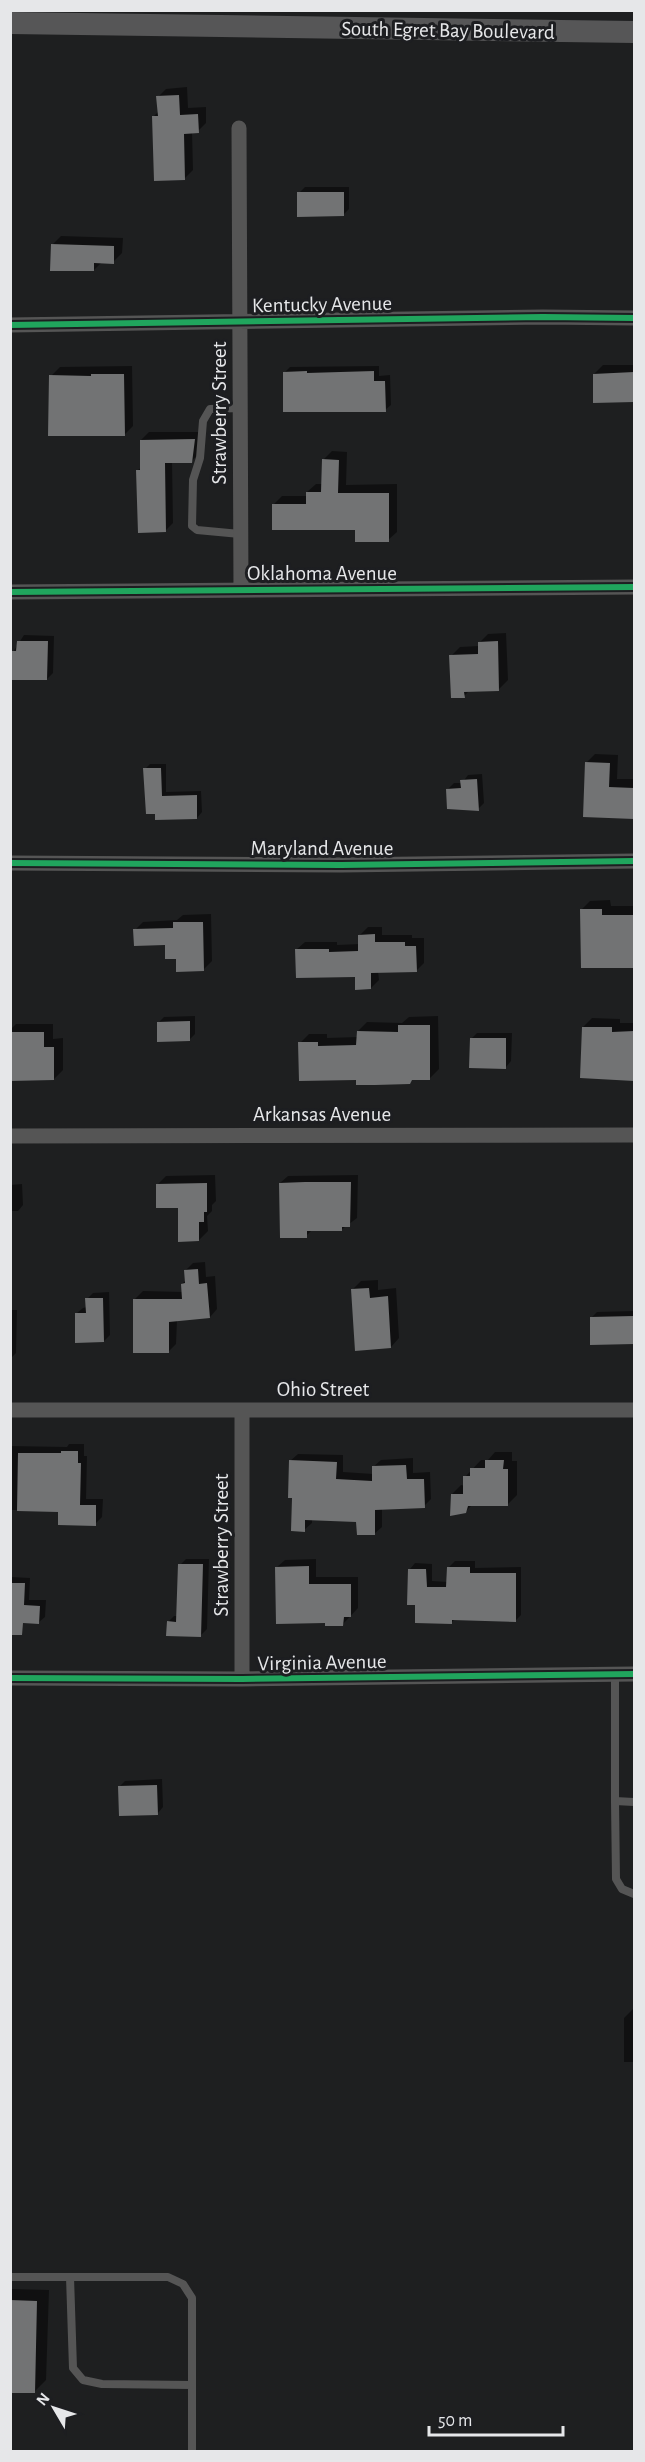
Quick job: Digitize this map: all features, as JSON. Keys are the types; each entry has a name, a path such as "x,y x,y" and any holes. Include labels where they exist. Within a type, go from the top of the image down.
{"main road":[{"name":"South Egret Bay Boulevard","path":"10,24 634,32"}],"street":[{"name":"Strawberry Street","path":"239,128 241,590"},
{"name":"Kentucky Avenue","path":"10,325 543,317 634,318"},
{"name":"Oklahoma Avenue","path":"10,592 634,588"},
{"name":"Maryland Avenue","path":"10,863 341,865 634,861"},
{"name":"Arkansas Avenue","path":"10,1136 634,1135"},
{"name":"Ohio Street","path":"10,1410 634,1410"},
{"name":"Strawberry Street","path":"242,1410 242,1679"},
{"name":"Virginia Avenue","path":"10,1677 242,1679 634,1674"}],"lane":[{"path":"240,408 210,410 203,421 200,458 193,480 192,526 197,530 240,534"},
{"path":"615,1674 616,1879 622,1889 634,1894"},
{"path":"615,1801 634,1802"},
{"path":"10,2277 168,2277 183,2284 192,2298 192,2451"},
{"path":"70,2277 74,2368 83,2380 102,2384 192,2385"}],"building":[{"path":"179,95 180,115 198,114 199,133 184,134 185,180 154,181 152,116 158,116 156,96"},
{"path":"297,192 344,192 344,216 297,217"},
{"path":"51,244 114,246 114,264 94,263 94,271 50,271"},
{"path":"307,371 307,373 374,371 374,381 385,381 386,412 283,412 283,372"},
{"path":"634,372 634,402 593,403 593,374"},
{"path":"91,374 124,374 125,436 48,436 49,375 91,376"},
{"path":"195,439 192,463 165,463 166,532 138,533 136,470 140,470 140,440"},
{"path":"322,459 339,460 338,493 389,493 389,542 355,542 355,530 272,530 272,504 306,504 306,492 321,492"},
{"path":"17,641 48,641 47,680 11,680 12,651 16,651"},
{"path":"498,641 499,691 464,692 465,698 451,698 449,655 478,654 478,642"},
{"path":"585,762 610,763 609,787 634,788 634,819 583,817"},
{"path":"143,768 161,768 162,796 197,795 197,819 155,820 155,814 146,814"},
{"path":"477,779 479,811 447,809 446,789 461,788 460,780"},
{"path":"580,909 602,909 602,915 634,915 634,968 581,968"},
{"path":"173,922 203,922 204,971 176,972 176,959 165,959 165,945 134,946 133,929 173,928"},
{"path":"375,934 375,942 405,942 405,946 416,946 417,972 371,973 371,989 355,990 355,977 296,978 295,949 329,949 329,952 358,951 358,935"},
{"path":"190,1021 190,1041 157,1042 157,1022"},
{"path":"398,1025 430,1025 430,1080 412,1080 410,1084 375,1085 356,1085 356,1080 299,1081 298,1042 318,1042 318,1046 356,1045 357,1031 398,1032"},
{"path":"582,1027 612,1027 612,1032 634,1031 634,1081 580,1078"},
{"path":"10,1032 44,1032 44,1047 54,1047 54,1080 10,1081"},
{"path":"470,1038 506,1038 506,1069 469,1068"},
{"path":"351,1182 350,1227 342,1227 342,1231 307,1231 307,1238 280,1238 279,1183"},
{"path":"207,1183 207,1212 204,1212 204,1222 199,1222 199,1241 178,1242 178,1208 156,1208 156,1184"},
{"path":"198,1269 199,1284 207,1283 210,1318 169,1322 169,1353 133,1353 133,1299 182,1299 181,1284 185,1283 184,1270"},
{"path":"369,1288 370,1298 388,1296 391,1348 355,1351 351,1289"},
{"path":"85,1298 103,1298 104,1342 75,1343 75,1313 86,1313"},
{"path":"634,1316 634,1344 590,1345 590,1317"},
{"path":"61,1451 78,1451 78,1463 81,1463 80,1505 96,1505 96,1526 58,1525 58,1512 17,1511 18,1453 61,1453"},
{"path":"289,1460 337,1462 336,1479 372,1481 372,1466 406,1465 407,1479 424,1479 425,1508 375,1510 375,1535 357,1535 356,1522 305,1520 305,1532 291,1531 292,1498 288,1498"},
{"path":"485,1460 504,1460 503,1469 508,1469 508,1506 468,1506 466,1513 450,1516 451,1494 463,1494 463,1476 470,1476 470,1468 485,1468"},
{"path":"178,1564 203,1564 201,1637 166,1636 167,1621 176,1622"},
{"path":"309,1566 309,1584 351,1584 351,1617 344,1617 343,1626 325,1626 325,1623 276,1624 275,1567"},
{"path":"447,1567 470,1567 470,1573 516,1573 516,1622 452,1620 452,1624 415,1623 415,1605 407,1605 408,1569 426,1569 427,1587 446,1587"},
{"path":"11,1583 25,1583 24,1605 40,1606 39,1624 23,1623 22,1635 10,1635"},
{"path":"157,1785 158,1815 119,1816 118,1786"},
{"path":"10,2300 37,2301 35,2393 10,2393"}],"cycle path":[{"path":"10,325 543,317 634,318"},
{"path":"10,592 634,587"},
{"path":"10,863 341,865 634,861"},
{"path":"10,1678 242,1679 634,1674"}]}
